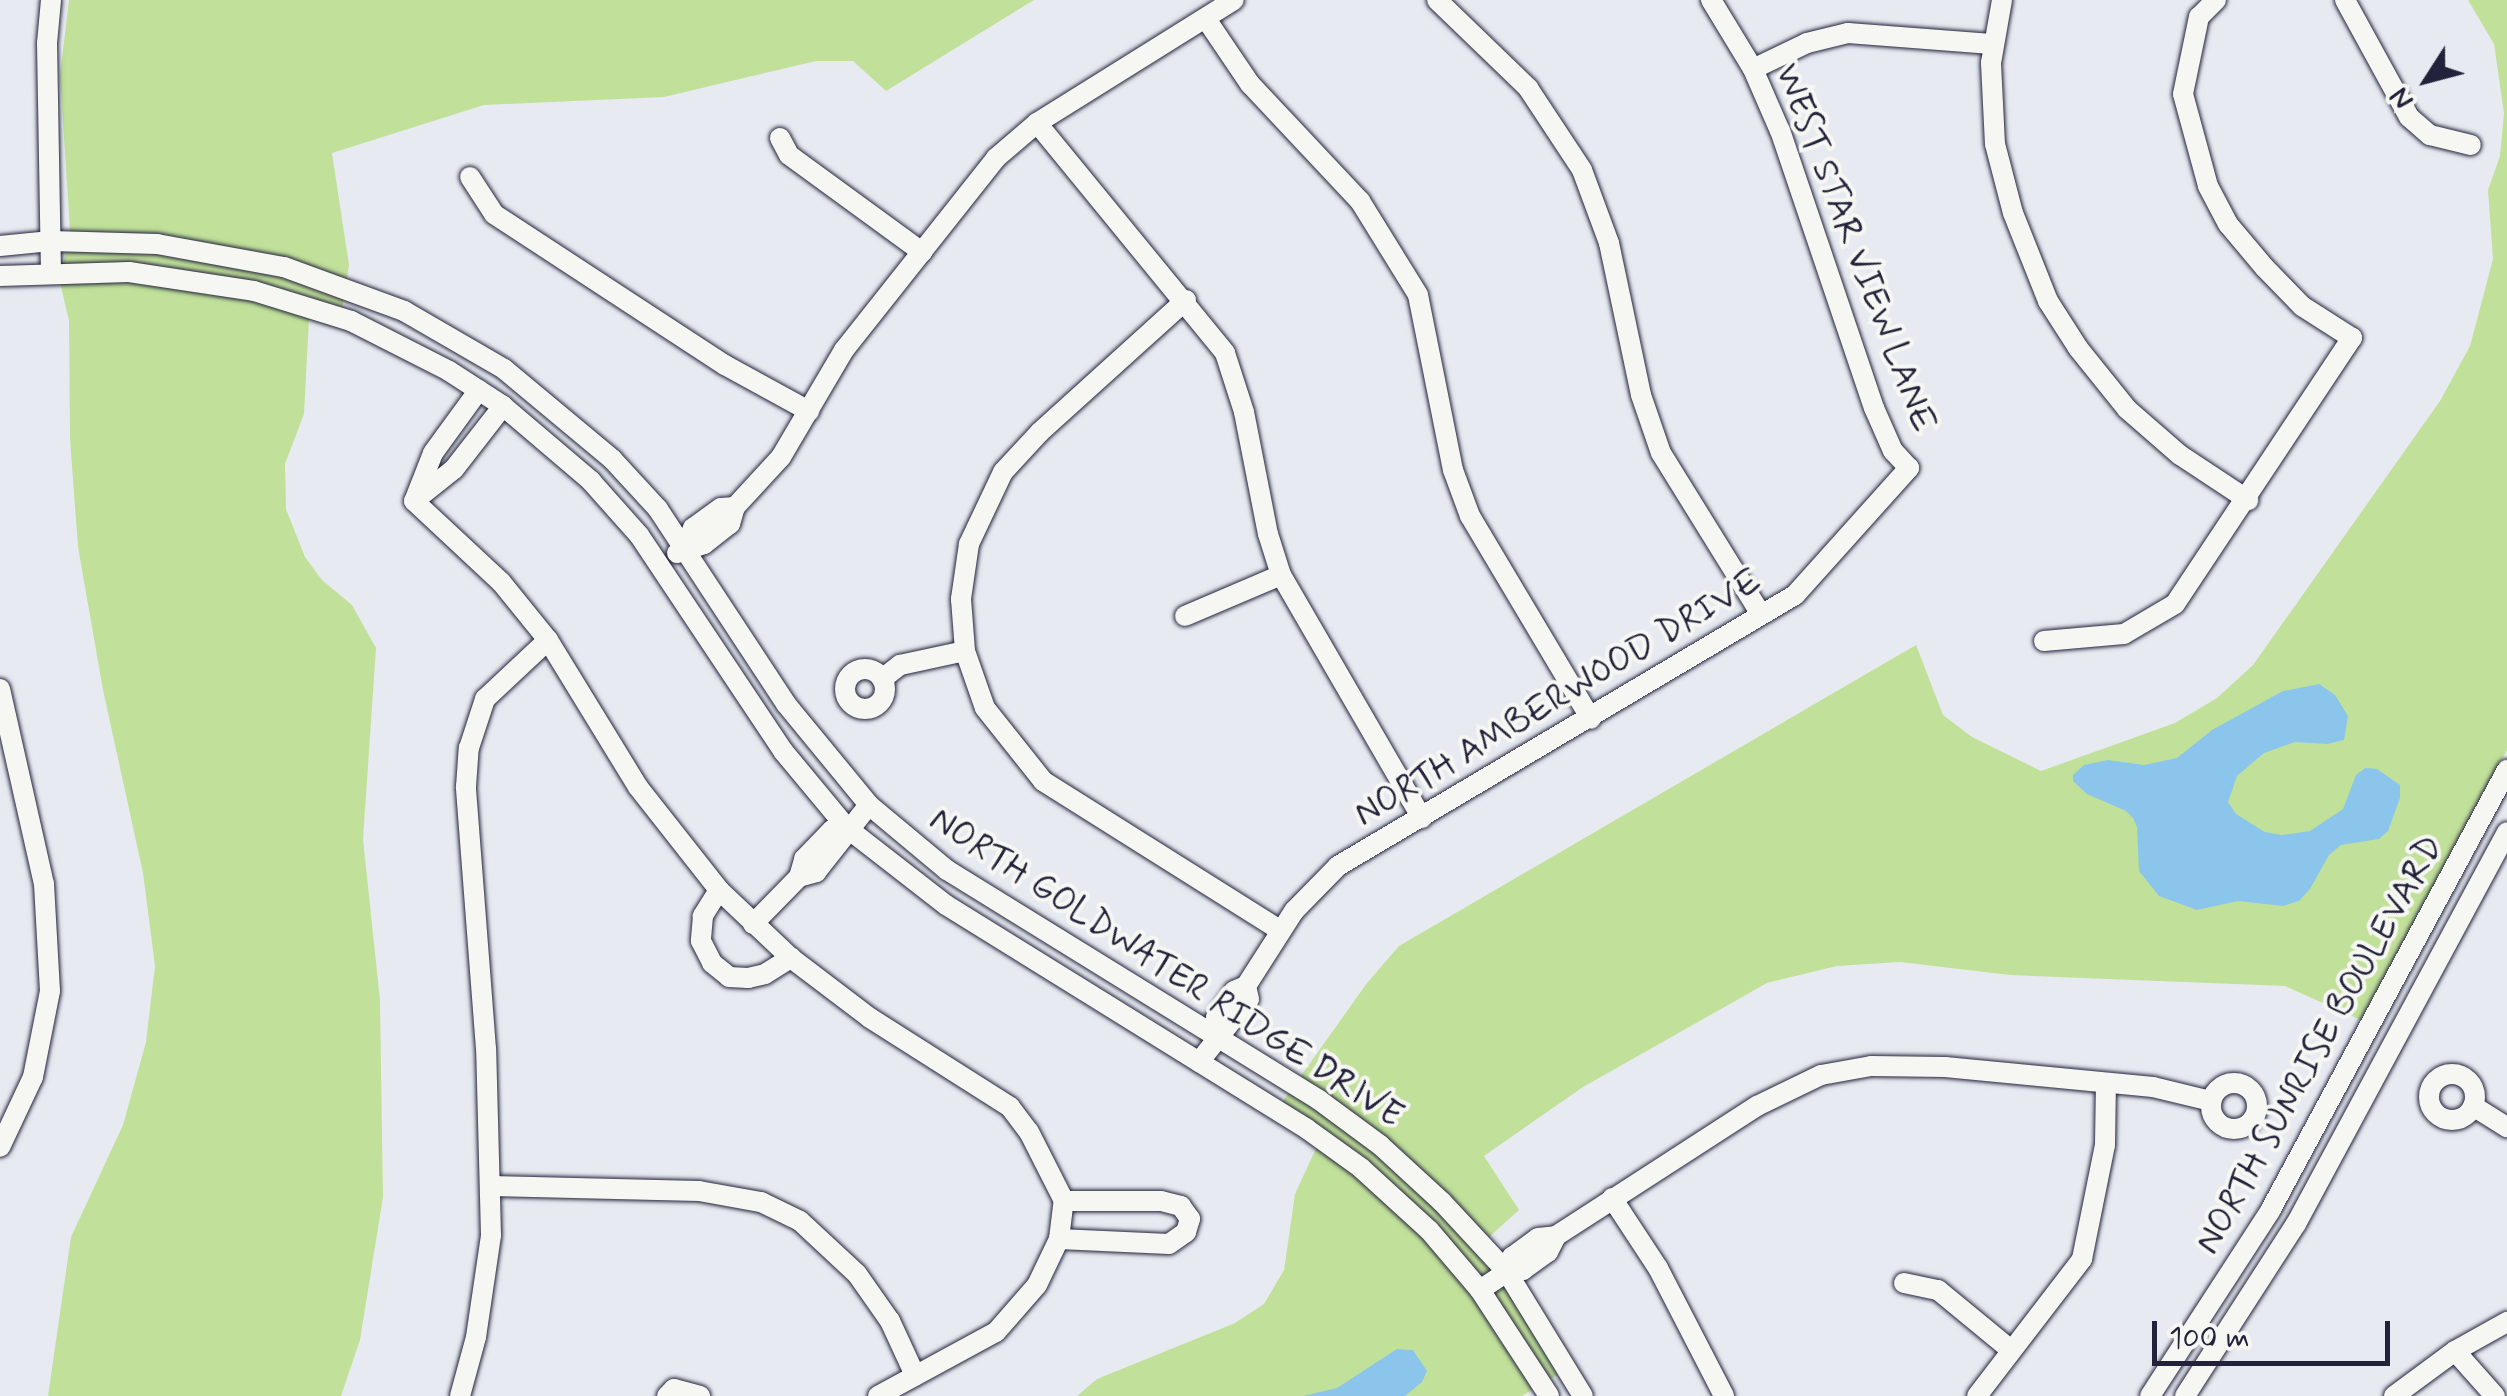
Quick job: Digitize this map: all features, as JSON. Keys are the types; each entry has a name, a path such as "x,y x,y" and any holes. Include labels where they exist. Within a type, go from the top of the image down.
{"street":[{"path":"51,0 47,42 51,272"},
{"path":"660,564 685,547 694,528 721,508 735,507 781,457 844,350 996,158 1037,123 1234,0"},
{"path":"1437,0 1528,88 1582,170 1609,244 1641,395 1661,453 1761,614"},
{"name":"WEST STAR VIEW LANE","path":"1711,0 1753,70 1780,131 1874,408 1893,451 1909,468"},
{"path":"2002,0 1992,44 1991,115 2003,180 2029,258 2060,322 2094,370 2144,424 2248,500"},
{"path":"2044,642 2124,634 2175,604 2248,500 2352,338 2302,306 2265,268 2228,224 2208,186 2183,94 2200,17 2216,0"},
{"path":"2344,0 2409,117 2430,135 2471,144"},
{"path":"1206,19 1250,84 1360,200 1418,295 1454,470 1470,516 1591,718"},
{"path":"1753,70 1807,43 1848,33 1992,44"},
{"path":"1037,123 1120,228 1186,300 1225,353 1244,412 1268,534 1281,575 1422,818"},
{"path":"780,138 790,155 922,252"},
{"path":"470,178 494,214 725,364 809,412"},
{"name":"NORTH GOLDWATER RIDGE DRIVE","path":"0,246 51,241 157,244 252,260 346,288 404,311 462,342 538,395 612,459 685,547 786,704 869,805 947,870 1216,1036 1380,1144 1507,1272 1582,1396"},
{"name":"NORTH GOLDWATER RIDGE DRIVE","path":"0,276 51,272 162,274 254,291 351,321 502,406 590,481 660,564 783,751 847,828 946,905 1361,1168 1429,1230 1480,1290 1548,1396"},
{"path":"1186,300 1040,432 1003,472 969,544 961,599 965,650 984,708 1021,760 1043,782 1280,930"},
{"path":"414,501 432,453 479,390"},
{"path":"414,501 454,468 502,406"},
{"name":"NORTH AMBERWOOD DRIVE","path":"1198,1062 1216,1036 1216,1018 1234,991 1246,986 1280,930 1338,866 1796,595 1909,468"},
{"path":"414,501 501,582 548,640 638,787 719,890 791,958 870,1018 1010,1107 1036,1144 1064,1201 1060,1238 1037,1285 996,1332 878,1396"},
{"path":"1185,616 1281,575"},
{"path":"460,1396 486,1269 491,1186 486,1049 466,787 469,748 485,699 548,640"},
{"path":"882,679 900,665 965,650"},
{"path":"0,689 4,739 44,884 50,991 34,1077 0,1147"},
{"name":"NORTH SUNRISE BOULEVARD","path":"2150,1396 2270,1211 2507,770"},
{"path":"753,924 799,877 804,859 832,830 847,828 869,805"},
{"name":"NORTH SUNRISE BOULEVARD","path":"2186,1396 2296,1224 2507,832"},
{"path":"719,890 703,916 701,941 712,962 729,977 748,978 766,974 791,958"},
{"path":"1480,1290 1507,1272 1512,1257 1538,1238 1556,1236 1756,1106 1821,1074 1871,1066 1945,1067 2153,1087 2211,1101"},
{"path":"1976,1396 2082,1260 2105,1145 2106,1082"},
{"path":"2473,1106 2507,1127"},
{"path":"491,1186 699,1191 761,1202 800,1221 857,1274 890,1321 916,1375"},
{"path":"1612,1198 1658,1268 1724,1396"},
{"path":"1060,1238 1169,1244 1186,1232 1190,1219 1181,1206 1161,1201 1064,1201"},
{"path":"1904,1284 1938,1290 2012,1350"},
{"path":"2394,1396 2455,1351 2507,1322"},
{"path":"2455,1351 2494,1396"},
{"path":"667,1396 674,1388 700,1396"}],"green space":[{"path":"69,0 1034,0 886,91 853,61 816,61 664,97 484,105 332,153 349,265 339,329 309,319 304,414 285,464 286,509 305,557 322,580 352,605 376,648 363,839 380,1000 383,1197 360,1340 341,1396 48,1396 71,1237 123,1125 146,1042 155,966 143,873 103,690 78,547 70,439 69,321 60,282 70,230 60,76"},
{"path":"2468,0 2507,0 2507,750 2361,1020 2285,986 2010,975 1900,962 1837,966 1767,983 1583,1087 1484,1156 1519,1210 1489,1237 1574,1365 1522,1396 1077,1396 1097,1379 1235,1323 1264,1304 1284,1270 1295,1194 1318,1144 1271,1118 1367,983 1399,946 1916,645 1943,715 1972,737 2041,771 2175,723 2217,698 2253,665 2440,401 2470,346 2493,259 2488,190 2500,156 2504,113 2494,44"}],"water":[{"path":"2319,684 2335,695 2348,716 2344,740 2327,744 2295,742 2264,753 2237,776 2228,802 2236,814 2265,832 2282,835 2310,831 2343,809 2356,775 2365,768 2377,769 2400,785 2400,798 2388,831 2379,839 2341,845 2329,855 2299,901 2283,906 2238,901 2197,910 2159,896 2139,871 2133,818 2087,794 2073,781 2073,775 2084,765 2108,760 2144,765 2177,758 2212,730 2283,691"},
{"path":"1397,1349 1413,1350 1427,1371 1422,1382 1405,1396 1303,1396 1337,1388"}]}
